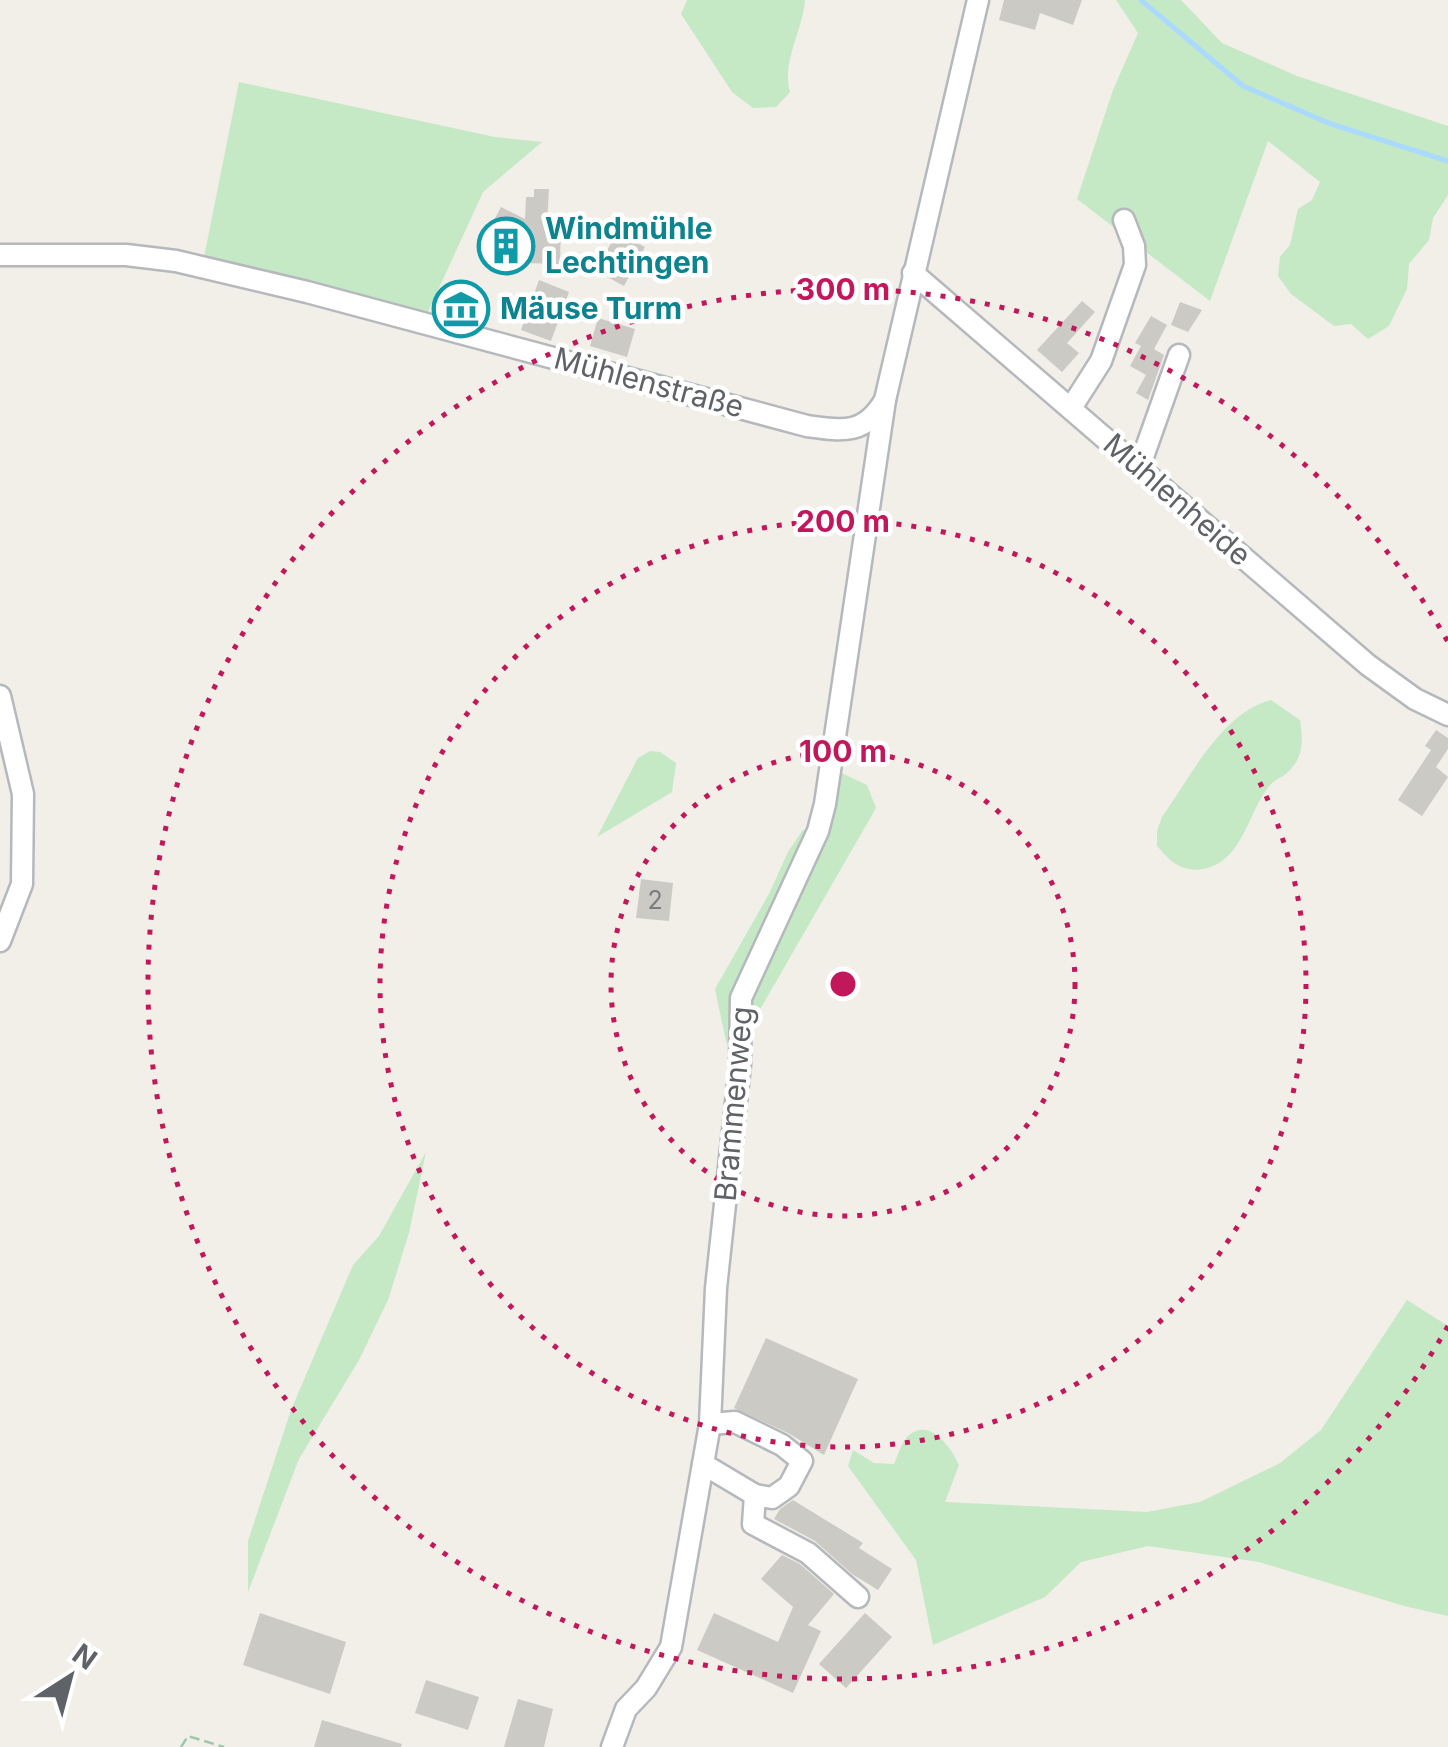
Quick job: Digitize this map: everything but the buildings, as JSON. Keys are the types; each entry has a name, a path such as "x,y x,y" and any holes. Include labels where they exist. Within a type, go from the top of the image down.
{"street":[{"path":"885,400 978,0"},
{"path":"1071,408 1101,361 1135,264 1134,246 1124,220"},
{"name":"Mühlenstraße","path":"0,255 126,255 176,262 324,296 807,426 838,430 856,427 874,419 885,400"},
{"name":"Mühlenheide","path":"912,273 1368,666 1415,699 1448,715"},
{"path":"1140,468 1179,355"},
{"name":"Brammenweg","path":"612,1747 626,1709 646,1688 671,1647 710,1424 716,1288 740,1064 741,998 818,831 825,804 885,400"},
{"path":"0,696 23,794 22,884 0,941"},
{"path":"703,1464 756,1495 772,1498 789,1486 802,1460 782,1445 735,1422 710,1424"},
{"path":"756,1495 753,1524 808,1553 858,1596"}],"path":[{"path":"182,1747 188,1736 224,1747"}],"green space":[{"path":"687,0 805,0 788,70 790,92 776,107 753,108 732,92 681,14"},
{"path":"1116,0 1181,0 1222,43 1297,76 1448,126 1448,195 1433,218 1429,240 1409,264 1407,289 1389,326 1368,339 1351,324 1334,326 1291,294 1278,276 1280,257 1290,245 1298,209 1312,200 1320,182 1268,141 1210,301 1077,199 1113,90 1138,33"},
{"path":"239,82 495,137 542,142 483,192 423,323 202,267"},
{"path":"1271,700 1300,720 1302,741 1294,765 1270,785 1227,857 1203,869 1177,865 1157,846 1162,817 1222,732 1253,707"},
{"path":"650,751 660,752 676,763 672,792 597,837 638,758"},
{"path":"833,769 867,785 876,808 758,1013 740,1065 726,1041 715,989 788,852 802,831 820,823"},
{"path":"426,1152 409,1233 388,1300 359,1360 299,1459 248,1592 248,1541 291,1410 353,1265 379,1236"},
{"path":"1407,1300 1448,1326 1448,1616 1259,1562 1148,1546 1081,1562 1045,1597 933,1645 916,1560 848,1466 853,1450 874,1463 894,1464 909,1435 917,1430 933,1432 959,1465 945,1502 1147,1512 1200,1502 1280,1463 1321,1430"}],"waterway":[{"path":"1141,0 1243,86 1331,124 1448,161"}],"place":[{"name":"Windmühle Lechtingen","path":"506,246"},
{"name":"Mäuse Turm","path":"461,309"}]}
